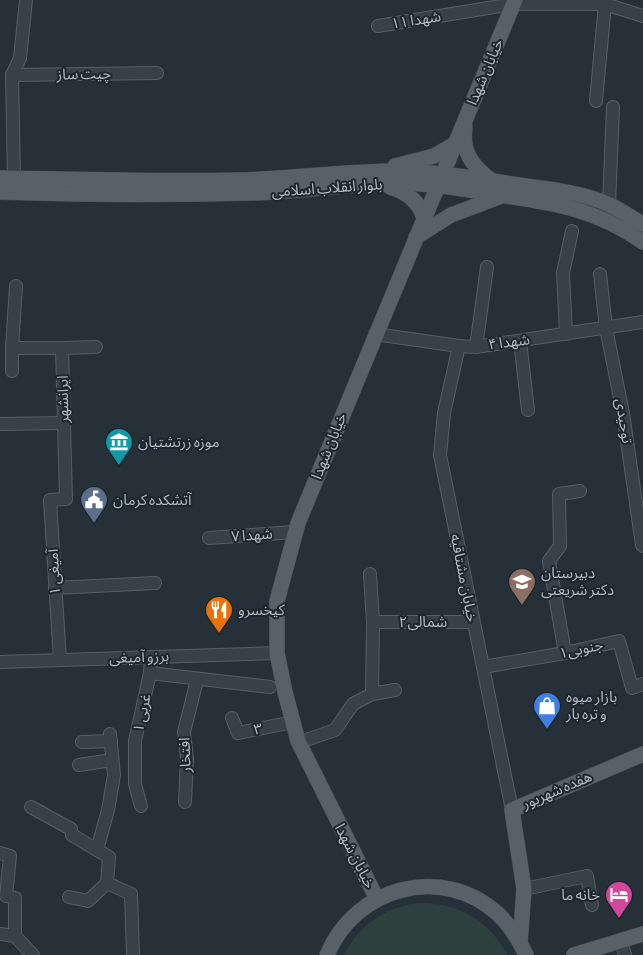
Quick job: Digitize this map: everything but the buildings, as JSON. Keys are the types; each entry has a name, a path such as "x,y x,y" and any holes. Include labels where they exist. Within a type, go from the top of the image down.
{"main road":[{"name":"خیابان شهدا","path":"376,899 298,741 277,653 277,601 296,532 375,334 514,2"},
{"path":"469,110 463,137 464,147 471,162 491,180"},
{"path":"374,178 434,156 454,144"},
{"path":"374,178 409,195 421,209 424,218"},
{"name":"بلوار انقلاب اسلامی","path":"7,179 328,182 374,178 415,183 440,180 491,180 556,190 609,204 643,224"},
{"name":"بلوار انقلاب اسلامی","path":"440,180 504,196 548,202 596,216 623,228 643,242"},
{"name":"بلوار انقلاب اسلامی","path":"0,192 204,194 302,191 328,182"},
{"path":"416,237 451,215 504,196"},
{"name":"هفده شهریور","path":"523,949 524,889 512,810 643,754"},
{"path":"327,955 333,941 348,920 358,911 376,899 397,891 430,886 456,891 480,901 498,914 510,927 523,949"},
{"path":"574,955 623,948 643,934"}],"street":[{"path":"7,179 12,75 20,58 26,0"},
{"name":"شهدا ۱۱","path":"378,26 514,2 605,4 643,16"},
{"path":"596,101 605,4"},
{"name":"چیت ساز","path":"12,75 156,73"},
{"path":"609,204 614,107"},
{"path":"566,334 563,273 572,231"},
{"path":"476,347 487,267"},
{"name":"توحیدی","path":"600,274 606,328 623,414 642,545"},
{"path":"12,372 16,286"},
{"name":"شهدا ۴","path":"375,334 476,347 643,322"},
{"path":"520,341 528,410"},
{"name":"خیابان مشتاقیه","path":"459,346 444,413 440,455 512,810"},
{"path":"12,348 96,347"},
{"name":"ایرانشهر","path":"62,348 66,499"},
{"path":"0,424 64,424"},
{"path":"564,653 548,561 560,546 559,494 580,491"},
{"name":"آمیغی ۱","path":"60,660 50,500 66,499"},
{"name":"شهدا ۷","path":"209,538 296,532"},
{"path":"370,574 373,622 372,694"},
{"path":"55,588 155,583"},
{"name":"شمالی۲","path":"373,622 473,622"},
{"name":"جنوبی۱","path":"483,667 619,641 632,688 643,684"},
{"name":"برزو آمیغی","path":"0,662 277,653"},
{"name":"۱ غربی","path":"141,806 135,784 135,741 150,673 151,657"},
{"path":"150,673 197,680 270,687"},
{"name":"افتخار","path":"185,802 187,758 184,732 197,680"},
{"path":"309,739 335,730 353,704 372,694 395,690"},
{"name":"۳","path":"232,718 238,733 293,722"},
{"path":"82,742 111,737 114,775 108,810 97,850"},
{"path":"79,765 112,760"},
{"path":"114,775 135,769"},
{"path":"31,807 71,829 72,835 109,857 107,883 88,901 69,897"},
{"path":"0,853 10,856 6,896 15,898 16,936 33,955"},
{"path":"524,889 587,876 592,905"},
{"path":"107,883 131,894 133,955"},
{"path":"0,934 16,936"}],"green space":[{"path":"417,903 445,906 470,915 491,932 500,942 507,955 344,955 357,935 374,920 394,909"}],"place":[{"name":"موزه زرتشتیان","path":"119,466"},
{"name":"آتشکده کرمان","path":"94,524"},
{"name":"دبیرستان دکتر شریعتی","path":"522,606"},
{"name":"کیخسرو","path":"219,634"},
{"name":"بازار میوه و تره بار","path":"547,730"},
{"name":"خانه ما","path":"619,919"}]}
